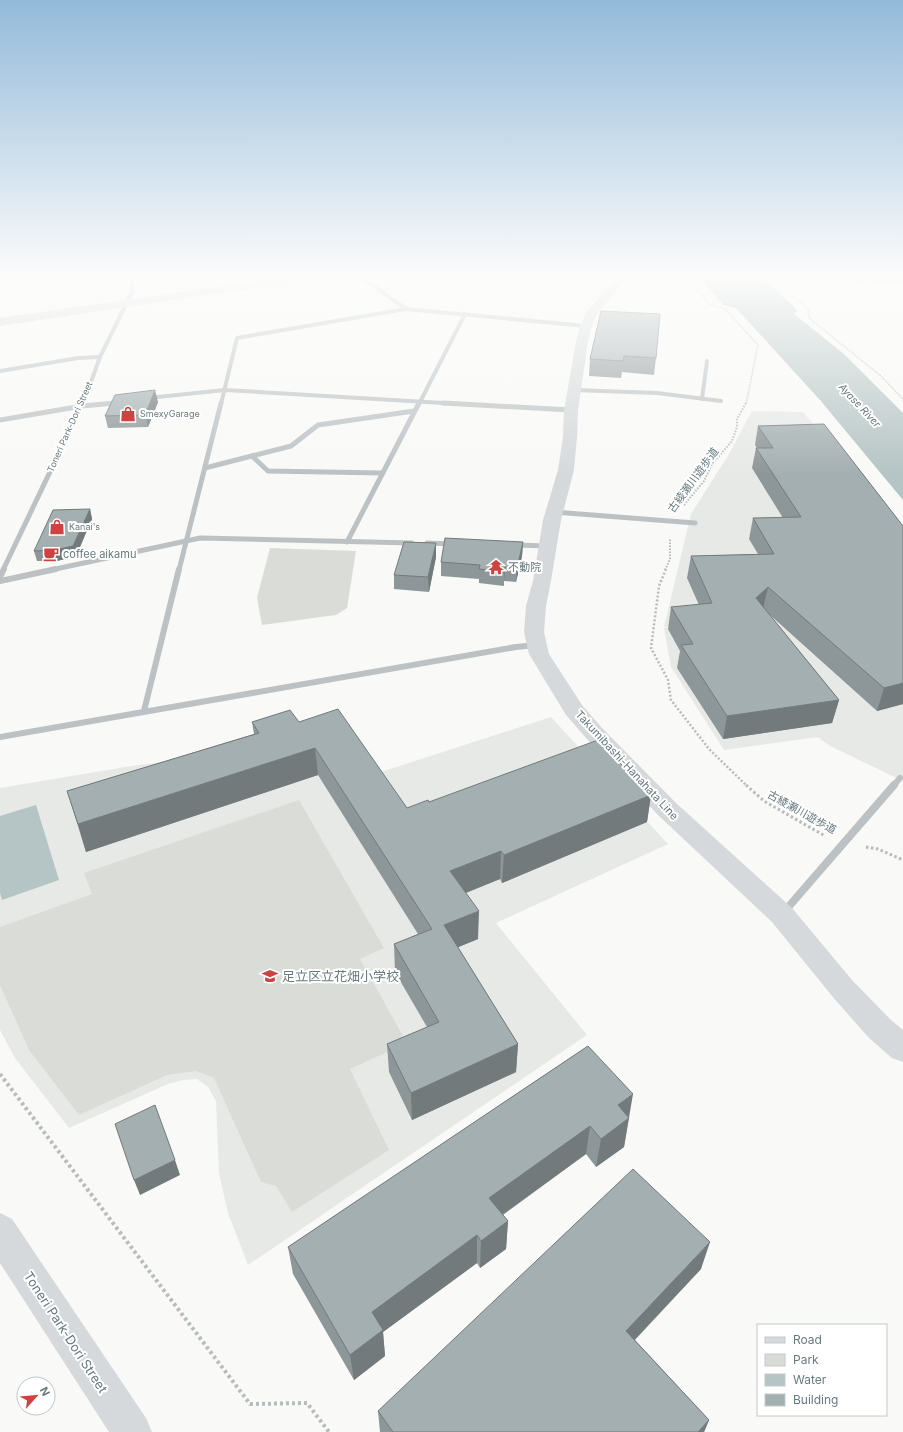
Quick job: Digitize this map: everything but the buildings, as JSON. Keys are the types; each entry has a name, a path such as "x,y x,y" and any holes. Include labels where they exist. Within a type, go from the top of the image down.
{"main road":[{"name":"Takumibashi-Hanahata Line","path":"583,342 572,400 566,470 554,512 536,606 534,632 539,654 574,710 595,734 667,809 782,915 842,988 880,1029 903,1049"},
{"name":"Toneri Park-Dori Street","path":"0,1231 132,1432"}],"street":[{"name":"Toneri Park-Dori Street","path":"0,577 82,406 100,358 108,342"},
{"path":"144,712 236,342"},
{"path":"348,542 450,342"},
{"path":"0,371 78,358 100,358"},
{"path":"702,399 707,360"},
{"path":"143,399 225,390 419,401 572,400 657,394 721,401"},
{"path":"0,420 82,406 128,401"},
{"path":"205,468 290,446 318,425 414,411"},
{"path":"252,456 268,471 382,473"},
{"path":"554,512 695,523"},
{"path":"0,581 200,538 456,544"},
{"path":"510,545 548,546"},
{"path":"0,737 508,648 536,645"},
{"path":"782,915 900,778"}],"path":[{"name":"古綾瀬川遊歩道","path":"755,342 758,345 758,350 748,400 737,419 737,427 732,441 712,464 704,481 689,497 673,522 669,543 670,559 659,586 651,648 668,680 671,700 709,749 733,774 764,801 831,840 878,850 903,860"},
{"path":"839,342 881,376 903,399"},
{"path":"0,1074 250,1404 307,1403 329,1432"}],"shaded area":[{"path":"752,411 803,412 903,528 903,603 664,627 691,514 729,454"},
{"path":"903,605 903,781 830,746 818,737 724,750 671,667 664,628"},
{"name":"足立区立花畑小学校","path":"551,717 668,844 496,923 587,1035 248,1265 228,1213 219,1173 216,1101 208,1087 197,1079 183,1080 168,1084 69,1128 15,1058 0,1030 0,788 131,766 224,754 347,721 381,772"}],"green space":[{"path":"270,548 356,551 347,608 336,615 262,625 257,598"},
{"path":"299,800 384,948 360,959 407,1043 350,1069 389,1150 292,1212 276,1186 261,1182 214,1078 196,1071 167,1075 79,1115 29,1050 0,985 0,927 92,894 84,873"}],"water":[{"name":"Ayase River","path":"767,342 829,342 844,354 903,413 903,500 820,400"},
{"path":"36,805 59,880 2,900 0,893 0,816"}],"place":[{"name":"SmexyGarage","path":"128,414"},
{"name":"Kanai's","path":"57,527"},
{"name":"coffee aikamu","path":"51,554"},
{"name":"不動院","path":"496,567"},
{"name":"足立区立花畑小学校","path":"270,976"}]}
